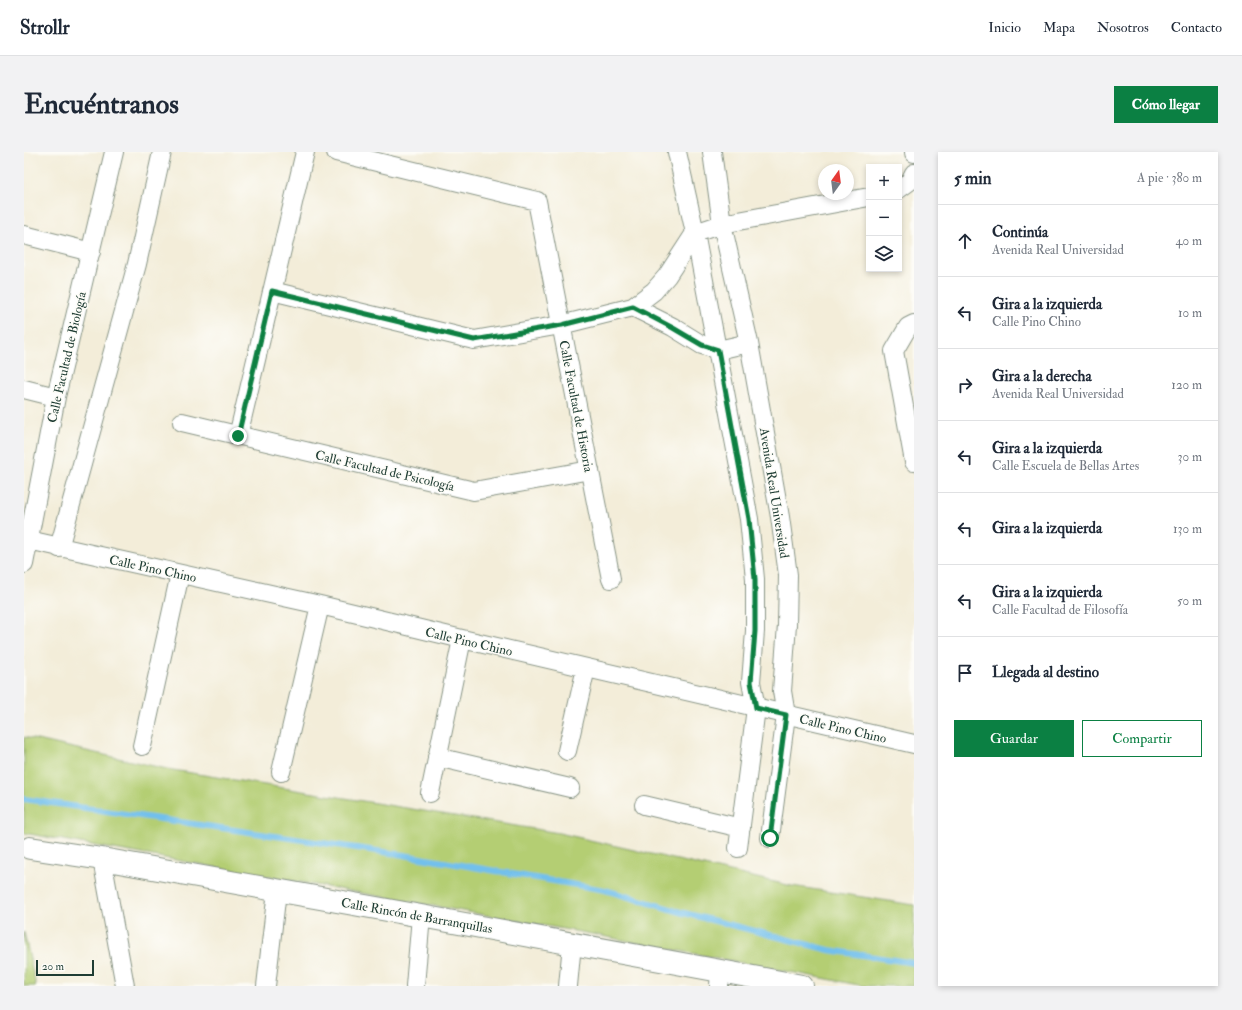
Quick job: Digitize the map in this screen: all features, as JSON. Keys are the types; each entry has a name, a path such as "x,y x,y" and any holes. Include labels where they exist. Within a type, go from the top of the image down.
{"street":[{"name":"Calle Facultad de Biología","path":"24,564 26,540 56,397 114,152"},
{"path":"59,548 136,264 162,152"},
{"path":"238,436 305,152"},
{"name":"Calle Facultad de Historia","path":"336,152 537,201 611,579"},
{"path":"677,152 695,233 718,350 749,519 755,579 755,631 751,682 756,708 738,848"},
{"name":"Avenida Real Universidad","path":"712,152 722,224 749,343 780,517 788,575 787,625 782,691 786,715 770,838"},
{"path":"902,187 910,181 914,173"},
{"path":"272,291 474,340 562,325 633,307 654,291 667,276 695,233 722,224 866,198"},
{"path":"24,235 91,252"},
{"path":"633,307 702,345 718,350 749,343"},
{"path":"914,324 908,327 894,351 914,462"},
{"path":"24,389 56,397"},
{"name":"Calle Facultad de Psicología","path":"182,422 474,491 590,470"},
{"name":"Calle Pino Chino","path":"26,540 320,605 462,640 914,744"},
{"path":"142,746 180,574"},
{"path":"281,772 320,605"},
{"path":"430,793 462,640"},
{"path":"567,751 586,668"},
{"path":"437,757 570,788"},
{"path":"644,805 741,828"},
{"name":"Calle Rincón de Barranquillas","path":"30,848 102,859 572,944 720,978 802,986"},
{"path":"102,859 125,986"},
{"path":"266,986 277,890"},
{"path":"415,986 422,916"},
{"path":"568,986 572,944"}],"green space":[{"path":"24,737 167,769 559,833 792,886 914,905 914,986 864,986 586,933 24,833"},
{"path":"24,932 36,986 24,986"}],"waterway":[{"path":"24,799 404,855 605,890 684,913 829,950 914,963"}],"route":[{"path":"238,436 272,291 474,340 562,325 633,307 702,345 718,350 749,519 755,579 755,631 751,682 756,708 786,715 770,838"}]}
